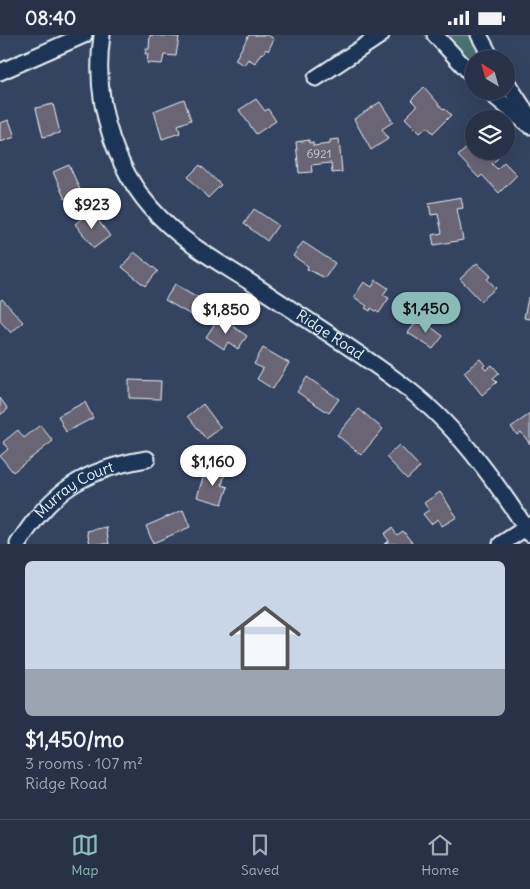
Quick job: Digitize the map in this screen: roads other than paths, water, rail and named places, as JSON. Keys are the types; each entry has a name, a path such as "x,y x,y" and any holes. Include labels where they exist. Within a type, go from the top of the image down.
{"street":[{"path":"0,72 84,35"},
{"name":"Ridge Road","path":"102,35 100,74 103,105 110,134 125,171 150,207 188,241 402,384 442,421 471,452 529,529"},
{"path":"316,78 381,35"},
{"path":"435,35 465,67"},
{"path":"479,35 487,50"},
{"path":"515,95 530,118"},
{"path":"499,100 530,126"},
{"name":"Murray Court","path":"18,544 45,506 73,485 101,470 147,459"},
{"path":"501,544 529,529"}]}
